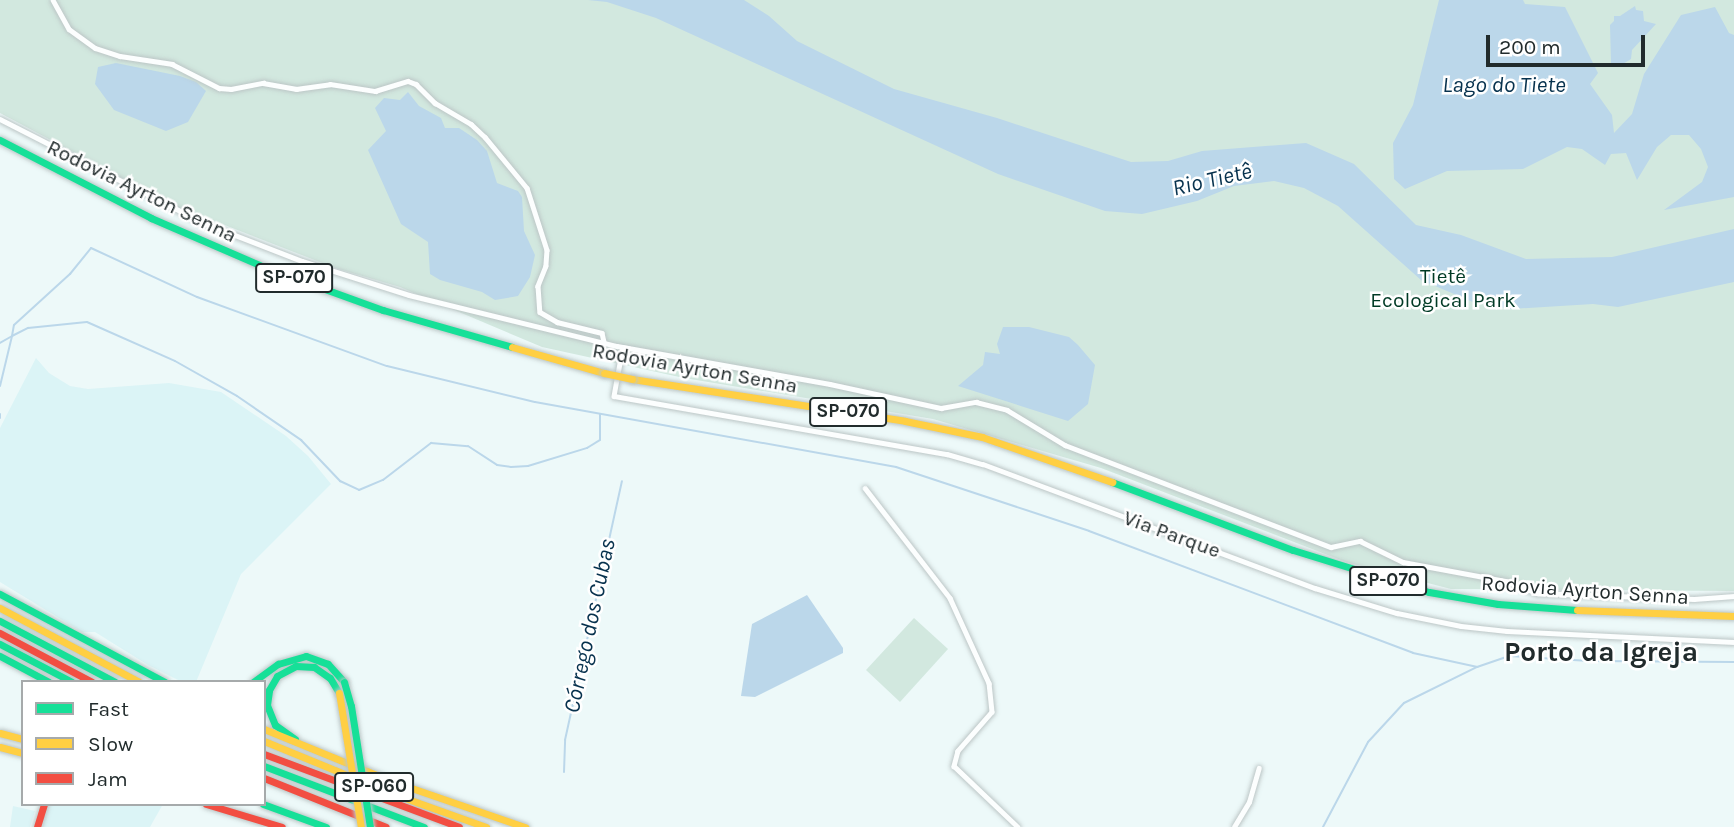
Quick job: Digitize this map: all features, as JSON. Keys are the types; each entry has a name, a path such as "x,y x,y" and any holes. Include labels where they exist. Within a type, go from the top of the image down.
{"main road":[{"name":"Rodovia Ayrton Senna","path":"0,140 151,218 264,267 383,310 604,373 905,421 982,437 1057,461 1293,550 1429,592 1498,604 1570,611 1734,616"},
{"path":"0,594 161,680"},
{"path":"0,608 135,680"},
{"path":"0,621 111,680"},
{"path":"0,633 88,680"},
{"path":"0,644 68,680"},
{"path":"0,656 45,680"},
{"path":"256,680 278,664 306,656 328,664 344,682 351,706 370,827"},
{"path":"314,751 284,732 270,717 267,697 272,684 285,670 305,665 324,672 339,693 361,827"},
{"path":"266,730 314,751 525,827"},
{"path":"0,733 21,738"},
{"name":"SP-060","path":"266,742 391,793 486,827"},
{"path":"0,747 21,752"},
{"name":"SP-060","path":"266,755 458,827"},
{"name":"SP-060","path":"266,767 424,827"},
{"name":"SP-060","path":"266,779 386,827"},
{"path":"266,805 326,827"},
{"path":"37,827 43,806"},
{"path":"218,806 282,827"}],"street":[{"path":"53,0 69,29 95,48 120,56 172,64 219,88 231,89 263,83 286,89 330,85 375,91 408,82 416,84 435,103 471,124 485,137 527,188 547,250 546,266 538,286 540,312 557,322 602,333 604,342"},
{"path":"0,119 168,207 250,242 409,295 623,347 830,384 941,408 976,402 1007,410 1065,445 1331,547 1360,541 1403,562 1506,581 1530,591 1694,599 1734,596"},
{"name":"Via Parque","path":"623,347 614,396 947,454 996,469 1315,588 1423,619 1461,626 1541,634 1734,642"},
{"path":"866,488 950,598 989,684 992,712 958,751 954,766 1018,827"},
{"path":"1234,827 1258,781 1259,768"}],"shaded area":[{"path":"36,358 49,373 70,386 88,389 169,383 221,392 286,436 308,456 331,484 241,574 197,680 178,680 95,632 82,632 0,582 0,428"},
{"path":"13,806 35,811 30,827 10,827"},
{"path":"48,806 162,806 150,827 42,827"}],"green space":[{"name":"Tietê Ecological Park","path":"0,0 1734,0 1734,591 1451,589 1346,562 1101,468 933,419 684,378 542,347 400,287 335,268 171,204 0,113"},
{"path":"914,618 948,649 900,702 866,670"}],"water":[{"name":"Rio Tietê","path":"588,0 744,0 769,16 797,41 894,89 997,118 1131,162 1168,161 1202,151 1306,143 1354,164 1416,225 1461,235 1526,259 1612,257 1734,229 1734,282 1618,307 1593,304 1510,309 1473,302 1421,280 1338,206 1304,188 1274,181 1234,186 1197,201 1142,214 1105,211 998,174 656,18 607,2"},
{"name":"Lago do Tiete","path":"1439,0 1523,0 1525,4 1565,7 1598,73 1590,84 1612,115 1614,133 1632,114 1644,74 1681,15 1715,7 1729,33 1734,35 1734,197 1664,210 1702,182 1708,167 1701,149 1689,135 1671,135 1657,147 1637,180 1626,153 1611,154 1605,165 1582,149 1567,147 1523,169 1447,171 1405,189 1394,179 1393,143 1413,105"},
{"path":"1635,6 1636,10 1643,11 1644,21 1656,24 1632,50 1631,59 1618,67 1611,63 1610,25 1614,16 1620,16"},
{"path":"116,63 180,76 196,82 206,91 188,122 166,131 114,110 95,84 98,67"},
{"path":"408,92 419,106 441,118 445,128 459,128 477,140 487,151 497,183 518,191 522,197 524,231 535,255 530,277 518,296 495,300 482,292 440,280 430,274 428,242 401,224 368,150 386,131 375,108 384,98 400,100"},
{"path":"1003,327 1029,327 1069,337 1078,345 1095,365 1088,404 1068,421 958,386 983,365 985,352 1000,354 997,344"},
{"path":"807,595 843,648 843,653 755,697 741,696 752,624"}],"waterway":[{"path":"0,343 12,336 14,325 70,274 91,248 197,297 387,366 535,402 896,467 1089,531 1413,653 1477,667"},
{"path":"0,386 12,336 28,328 87,322 175,361 237,396 301,440 340,481 359,490 383,480 431,443 468,446 497,465 511,467 528,466 587,448 600,440 600,414"},
{"name":"Córrego dos Cubas","path":"564,772 565,740 622,481"},
{"path":"1323,827 1368,742 1404,703 1477,667 1509,656 1590,661 1734,662"}],"traffic: fast":[{"path":"0,140 151,218 264,267 383,310 512,347"},
{"path":"1112,482 1293,550 1429,592 1498,604 1577,610"},
{"path":"0,594 161,680"},
{"path":"0,621 111,680"},
{"path":"0,644 68,680"},
{"path":"0,656 45,680"},
{"path":"256,680 278,664 306,656 328,664 344,682"},
{"path":"295,739 275,725 267,705 269,690 277,676 296,666 314,667 330,678 339,693"},
{"path":"344,682 351,706 370,827"},
{"path":"266,767 424,827"},
{"path":"266,805 326,827"}],"traffic: slow":[{"path":"512,347 604,373"},
{"path":"604,373 632,379"},
{"path":"632,379 905,421 982,437 1112,482"},
{"path":"0,608 135,680"},
{"path":"1577,610 1734,616"},
{"path":"339,693 361,827"},
{"path":"266,730 394,782 525,827"},
{"path":"0,733 21,738"},
{"path":"266,742 391,793 486,827"},
{"path":"0,747 21,752"}],"traffic: jam":[{"path":"0,633 88,680"},
{"path":"266,755 459,827"},
{"path":"266,779 386,827"},
{"path":"37,827 43,806"},
{"path":"213,806 282,827"}],"district":[{"name":"Porto da Igreja","path":"1601,652"}]}
